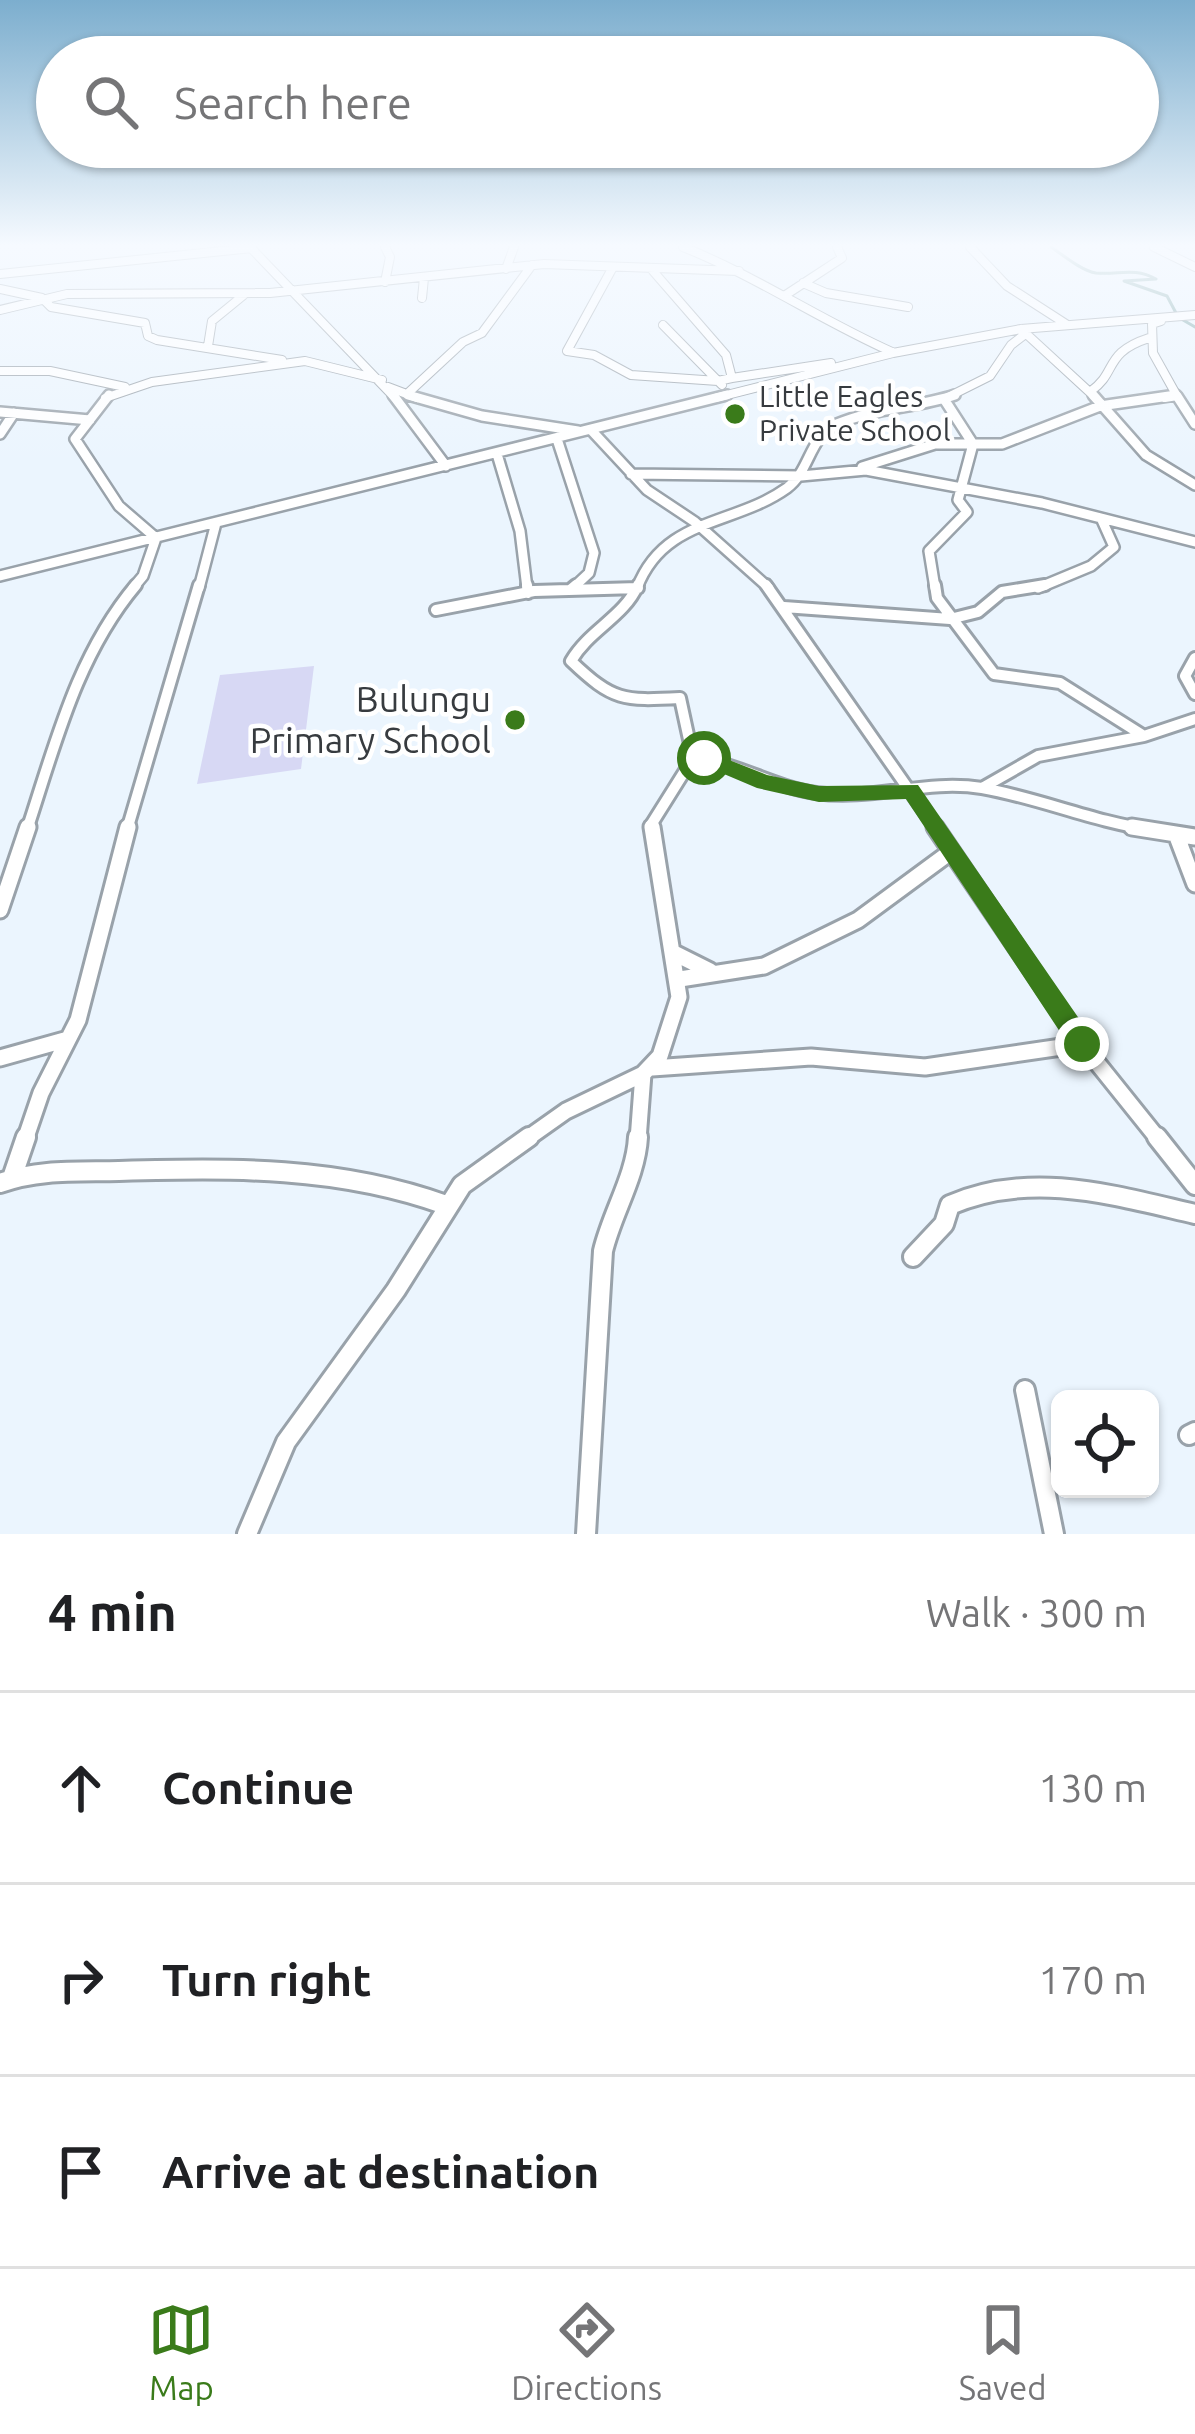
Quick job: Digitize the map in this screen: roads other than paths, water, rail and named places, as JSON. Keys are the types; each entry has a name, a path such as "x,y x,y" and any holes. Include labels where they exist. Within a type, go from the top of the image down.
{"street":[{"path":"119,319 145,323 148,336 157,340 332,364 514,430 589,431 631,474 747,566 784,607 1082,1044 1195,1185"},
{"path":"208,346 206,334 215,319"},
{"path":"321,319 385,383 446,466"},
{"path":"407,394 463,342 482,333 493,319"},
{"path":"585,319 567,351 594,355 631,375 718,381 816,362 842,365"},
{"path":"694,319 726,355 732,378"},
{"path":"827,319 893,353"},
{"path":"1058,319 1066,324"},
{"path":"0,576 893,353 1066,324 1144,319"},
{"path":"1172,319 1152,324 1149,338 1160,372 1195,424"},
{"path":"663,325 731,394"},
{"path":"1023,332 1091,392 1144,458 1195,485"},
{"path":"586,1534 603,1251 612,1214 638,1157 648,1071 669,1036 680,979 658,840 651,825 693,758 680,698 626,701 603,692 570,662 590,629 617,614 638,588 648,565 697,524 771,498 801,476 810,444 839,423 944,398 995,372 1007,345 1023,332"},
{"path":"1091,392 1100,386 1104,367 1119,349 1149,338"},
{"path":"156,538 125,518 94,460 77,443 76,436 101,400 126,387 289,361"},
{"path":"0,371 50,370 126,387"},
{"path":"631,474 801,476 858,470 929,445 1002,444 1100,406 1177,396"},
{"path":"944,398 973,444 958,500 968,512 929,551 933,590 950,619 994,674 1060,683 1144,736"},
{"path":"0,412 90,420"},
{"path":"0,434 14,413"},
{"path":"514,430 502,453 528,592"},
{"path":"557,439 593,553 589,573 570,590"},
{"path":"858,470 963,486 1195,542"},
{"path":"784,607 855,616 950,619 978,612 1002,592 1036,588 1103,558 1114,547 1101,518"},
{"path":"216,523 192,622 151,740 122,861 90,960 80,1013 6,1180 227,1166 361,1177 446,1205"},
{"path":"0,910 75,687 109,616 143,576 156,538"},
{"path":"436,610 528,592 638,588"},
{"path":"1195,658 1185,676 1195,694"},
{"path":"982,788 1038,756 1144,736 1195,719"},
{"path":"693,758 711,759 764,782 819,794 911,791 940,785 982,788 1122,826 1195,837"},
{"path":"1176,835 1195,884"},
{"path":"680,979 764,966 858,920 950,853"},
{"path":"674,952 711,972"},
{"path":"0,1058 69,1038"},
{"path":"248,1534 286,1442 396,1290 446,1205 479,1169 588,1098 648,1071 811,1057 926,1067 1082,1044"},
{"path":"914,1257 944,1224 950,1205 978,1193 1067,1185 1195,1214"},
{"path":"1025,1390 1054,1534"}],"waterway":[{"path":"1183,320 1195,327"}],"place":[{"name":"Little Eagles Private School","path":"735,414"},
{"name":"Bulungu Primary School","path":"515,720"}]}
